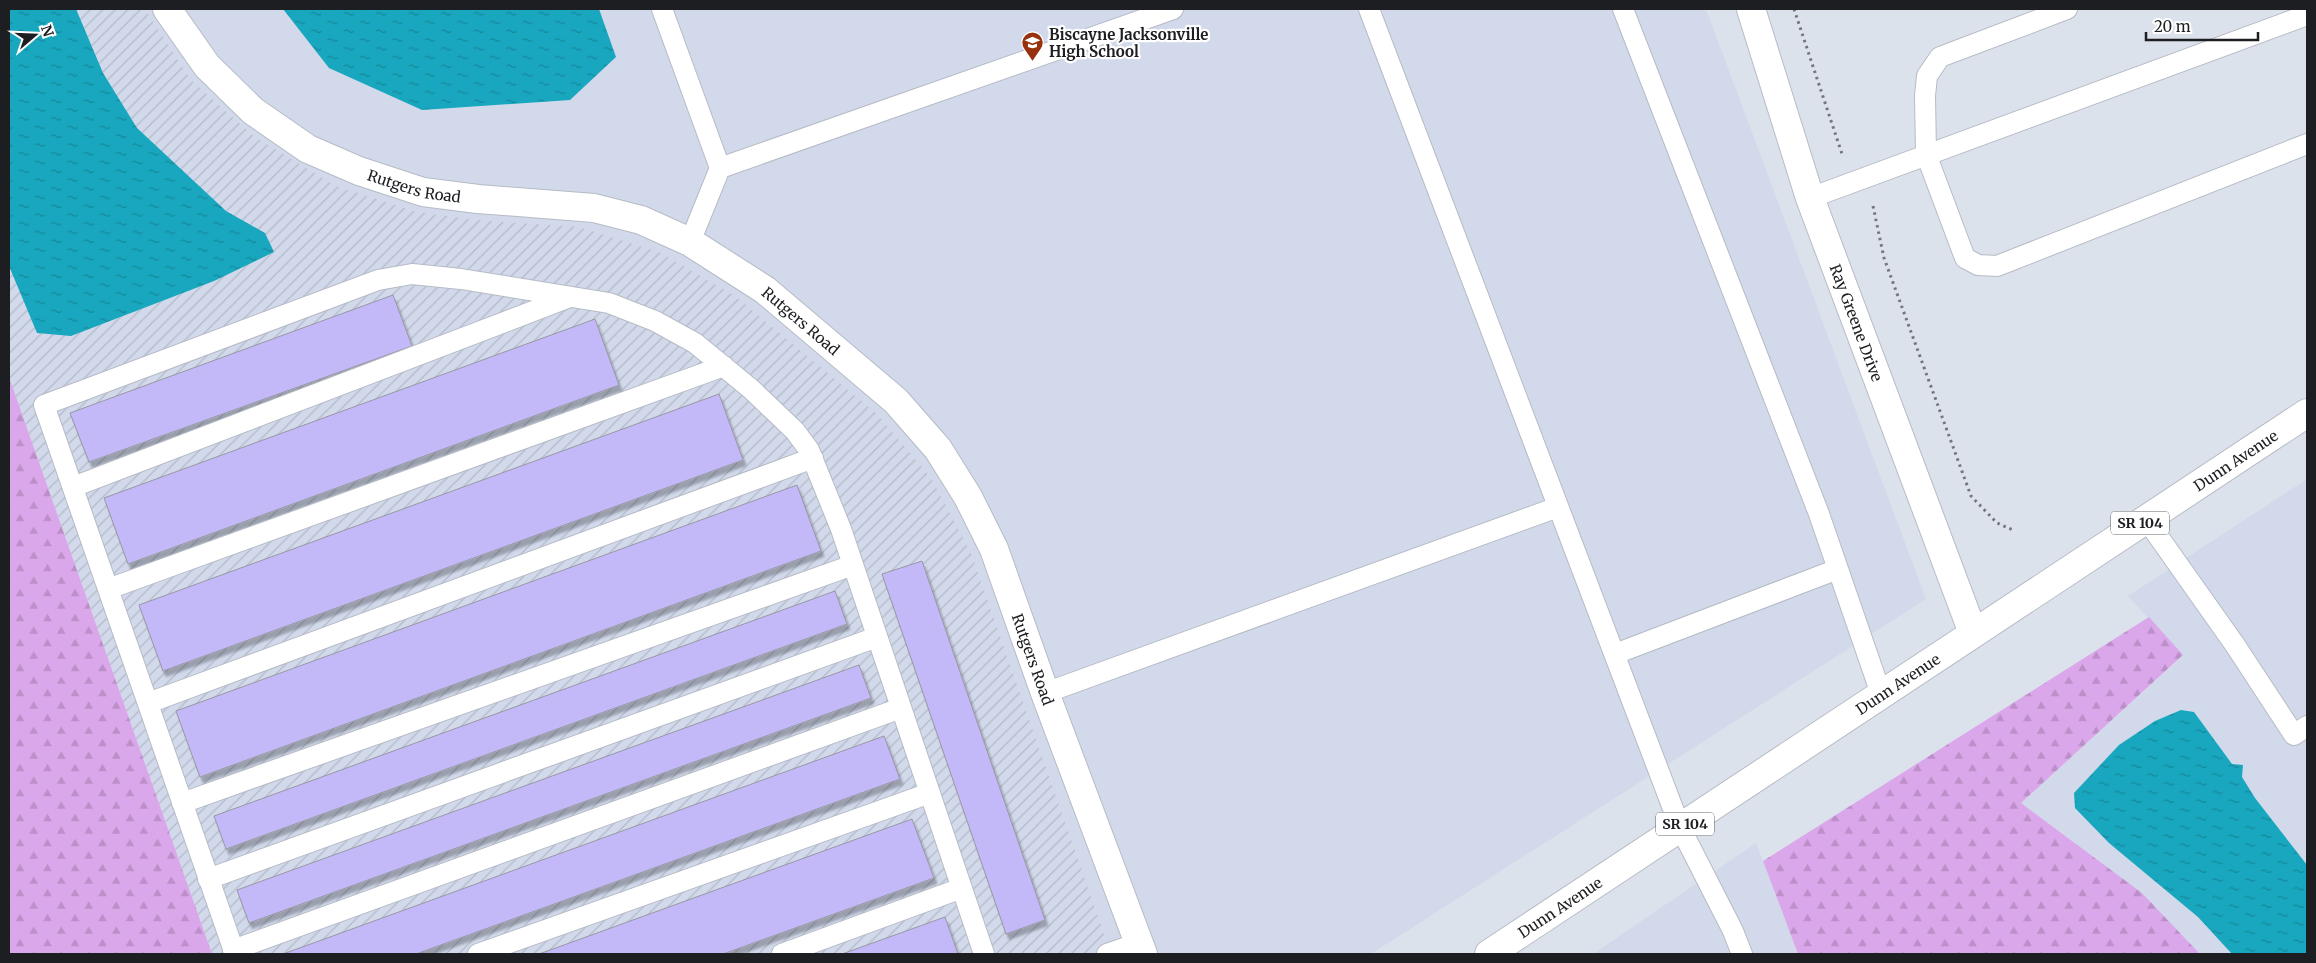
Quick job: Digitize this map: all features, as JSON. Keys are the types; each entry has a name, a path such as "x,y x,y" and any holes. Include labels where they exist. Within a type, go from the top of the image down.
{"street":[{"name":"Rutgers Road","path":"167,9 171,18 207,66 253,111 308,149 359,171 423,192 478,200 594,208 641,220 690,242 765,290 896,401 938,450 968,497 994,549 1045,693 1141,948"},
{"name":"Ray Greene Drive","path":"1751,9 1810,198 1973,633"},
{"name":"Dunn Avenue","path":"1489,954 2307,413"}],"lane":[{"path":"662,9 720,168 690,242"},
{"path":"720,168 1173,9"},
{"path":"1369,9 1680,828 1733,931 1742,954"},
{"path":"1623,9 1819,514 1881,694"},
{"path":"2067,9 1940,57 1927,76 1925,96 1926,154 1965,258 1978,264 1997,266 2307,144"},
{"path":"1810,198 2307,15"},
{"path":"901,708 234,952 44,405 390,277 412,274 461,279 609,304 655,321 695,343 778,413 810,450 878,637 984,954"},
{"path":"73,487 570,298"},
{"path":"108,589 724,366"},
{"path":"148,703 813,458"},
{"path":"1045,693 1558,507"},
{"path":"2146,519 2236,645 2294,735 2307,726"},
{"path":"182,803 853,565"},
{"path":"1614,654 1838,569"},
{"path":"208,879 878,637"},
{"path":"478,954 930,793"},
{"path":"782,954 962,888"},
{"path":"1107,954 1141,948"}],"path":[{"path":"1794,9 1842,154"},
{"path":"1872,202 1884,258 1971,496 1997,523 2013,530"}],"shaded area":[{"path":"9,9 145,9 191,80 255,137 336,186 417,212 487,221 579,227 659,252 735,296 877,414 931,478 971,553 1111,954 212,954 9,377"},
{"path":"145,9 1706,9 1926,599 1371,954 1111,954 971,553 487,221 417,212 336,187 255,137 191,80"},
{"path":"2307,479 2307,954 2200,954 2142,893 2021,803 2183,656 2128,596"},
{"path":"1756,843 1798,954 1593,954"}],"green space":[{"path":"9,377 212,954 9,954"},
{"path":"2149,617 2183,655 2021,803 2142,893 2200,954 1798,954 1763,861"}],"water":[{"path":"9,9 76,9 103,73 137,128 226,211 265,233 274,252 214,281 71,336 37,333 9,266"},
{"path":"283,9 599,9 616,57 570,100 422,110 329,68"},
{"path":"2181,710 2194,712 2232,764 2243,765 2242,777 2255,798 2307,865 2307,954 2232,954 2198,917 2109,843 2075,808 2074,793 2119,745 2155,721"}],"building":[{"path":"393,295 412,346 89,462 70,413"},
{"path":"595,319 619,385 128,564 104,498"},
{"path":"719,394 743,460 163,671 139,605"},
{"path":"797,485 821,551 200,777 176,711"},
{"path":"922,561 1045,920 1006,934 882,574"},
{"path":"835,591 847,624 226,849 214,816"},
{"path":"859,665 871,698 249,923 237,890"},
{"path":"884,736 900,779 416,954 283,954"},
{"path":"912,819 934,878 723,954 539,954"},
{"path":"945,917 958,954 842,954"}],"place":[{"name":"Biscayne Jacksonville High School","path":"1033,62"}]}
